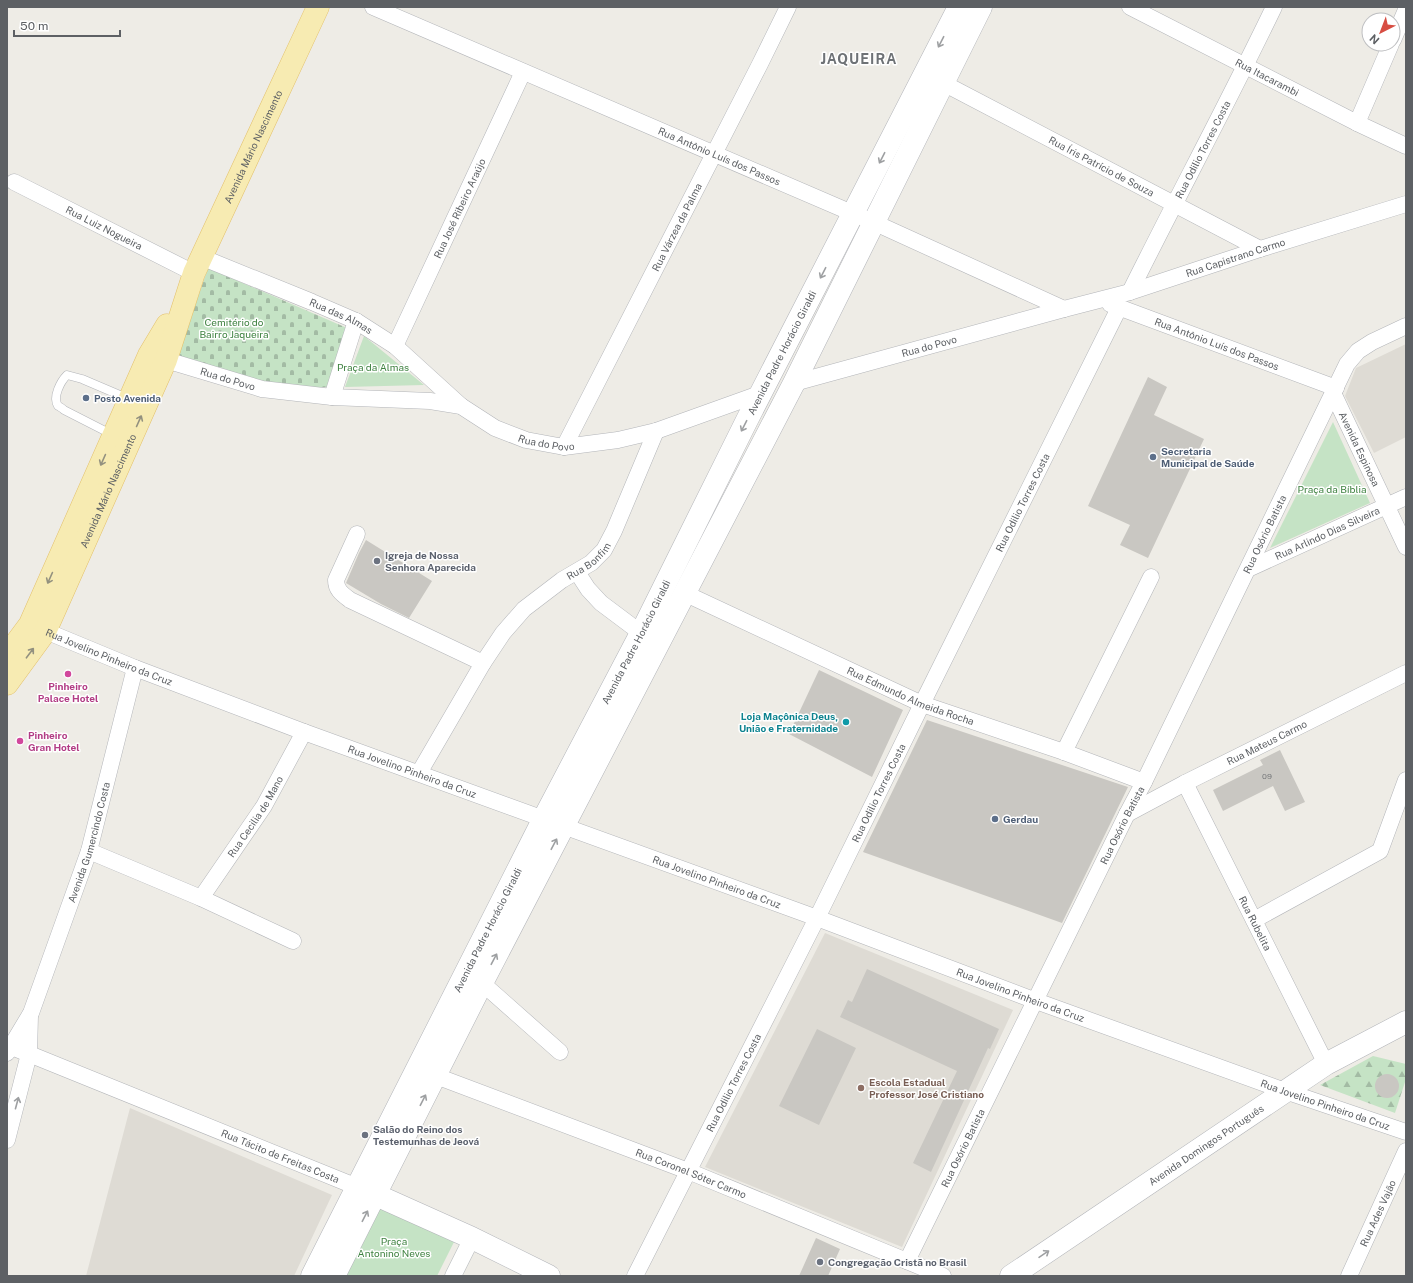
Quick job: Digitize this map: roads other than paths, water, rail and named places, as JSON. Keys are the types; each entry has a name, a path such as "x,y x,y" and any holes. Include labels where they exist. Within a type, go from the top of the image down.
{"main road":[{"name":"Avenida Mário Nascimento","path":"8,681 38,628 194,272 318,7"},
{"name":"Avenida Mário Nascimento","path":"7,655 38,628 114,435 130,399 157,358"}],"street":[{"name":"Rua Antônio Luís dos Passos","path":"373,7 873,222 1064,309"},
{"name":"Rua Várzea da Palma","path":"564,447 788,7"},
{"name":"Avenida Padre Horácio Giraldi","path":"312,1276 367,1190 436,1076 482,983 640,632 959,7"},
{"name":"Avenida Padre Horácio Giraldi","path":"334,1276 367,1190 554,822 684,593 794,383 981,7"},
{"name":"Rua Itacarambi","path":"1130,7 1356,123 1406,146"},
{"name":"Rua Odilio Torres Costa","path":"1130,292 1274,7"},
{"path":"1401,22 1406,10"},
{"path":"1356,123 1387,52"},
{"name":"Rua José Ribeiro Araújo","path":"395,346 523,72"},
{"name":"Rua Íris Patrício de Souza","path":"943,83 1260,249"},
{"name":"Rua Luiz Nogueira","path":"14,182 194,272"},
{"name":"Rua Capistrano Carmo","path":"1064,309 1130,292 1260,249 1406,204"},
{"name":"Rua das Almas","path":"194,272 312,302 356,321 395,346 461,406"},
{"name":"Rua Antônio Luís dos Passos","path":"1098,300 1334,390"},
{"name":"Rua Odilio Torres Costa","path":"635,1276 817,918 1119,308"},
{"name":"Rua do Povo","path":"794,383 1064,309"},
{"path":"332,397 356,321"},
{"name":"Rua Osório Batista","path":"907,1261 1248,570 1346,364 1358,351 1372,342 1406,326"},
{"name":"Rua do Povo","path":"157,358 262,390 332,397 430,401 461,406 495,428 526,440 564,447 618,440 656,431 762,393"},
{"name":"Avenida Espinosa","path":"1334,390 1406,547"},
{"name":"Rua Bonfim","path":"419,773 482,662 503,633 524,609 547,590 591,563 604,550 614,531 656,431"},
{"name":"Rua Arlindo Dias Silveira","path":"1248,570 1406,497"},
{"path":"356,534 336,580 336,585 341,593 356,603 482,662"},
{"path":"577,572 588,590 601,603 640,632"},
{"path":"1064,752 1150,577"},
{"name":"Rua Edmundo Almeida Rocha","path":"684,593 922,704 1064,752 1144,782"},
{"name":"Rua Jovelino Pinheiro da Cruz","path":"38,628 135,668 304,732 817,918 1036,1001 1285,1091 1406,1132"},
{"name":"Avenida Gumercindo Costa","path":"8,1048 30,1013 89,851 135,668"},
{"name":"Rua Mateus Carmo","path":"1127,814 1185,783 1406,673"},
{"name":"Rua Cecilia de Mano","path":"201,898 264,806 304,732"},
{"path":"1254,920 1380,851 1406,780"},
{"name":"Rua Rubelita","path":"1185,783 1326,1064"},
{"path":"89,851 201,898 293,941"},
{"path":"482,983 560,1052"},
{"name":"Avenida Gumercindo Costa","path":"7,1140 29,1054 30,1013"},
{"name":"Avenida Domingos Português","path":"1011,1276 1326,1064 1406,1022"},
{"name":"Rua Tácito de Freitas Costa","path":"8,1048 29,1054 367,1190 472,1238 549,1276"},
{"name":"Rua Coronel Sóter Carmo","path":"436,1076 688,1171 944,1276"},
{"name":"Rua Ades Vajão","path":"1349,1276 1406,1151"},
{"path":"453,1276 472,1238"}],"lane":[{"path":"114,435 58,406 56,398 63,379 67,375 82,379 130,399"}],"place":[{"name":"Posto Avenida","path":"86,398"},
{"name":"Secretaria Municipal de Saúde","path":"1153,457"},
{"name":"Igreja de Nossa Senhora Aparecida","path":"377,561"},
{"name":"Pinheiro Palace Hotel","path":"68,674"},
{"name":"Loja Maçônica Deus, União e Fraternidade","path":"846,722"},
{"name":"Pinheiro Gran Hotel","path":"20,741"},
{"name":"Gerdau","path":"995,819"},
{"name":"Escola Estadual Professor José Cristiano","path":"861,1088"},
{"name":"Salão do Reino dos Testemunhas de Jeová","path":"365,1135"},
{"name":"Congregação Cristã no Brasil","path":"820,1262"}],"district":[{"name":"JAQUEIRA","path":"859,59"}],"park label":[{"name":"Cemitério do Bairro Jaqueira","path":"234,328"},
{"name":"Praça da Almas","path":"373,367"},
{"name":"Praça da Bíblia","path":"1332,489"},
{"name":"Praça Antonino Neves","path":"394,1246"}]}
